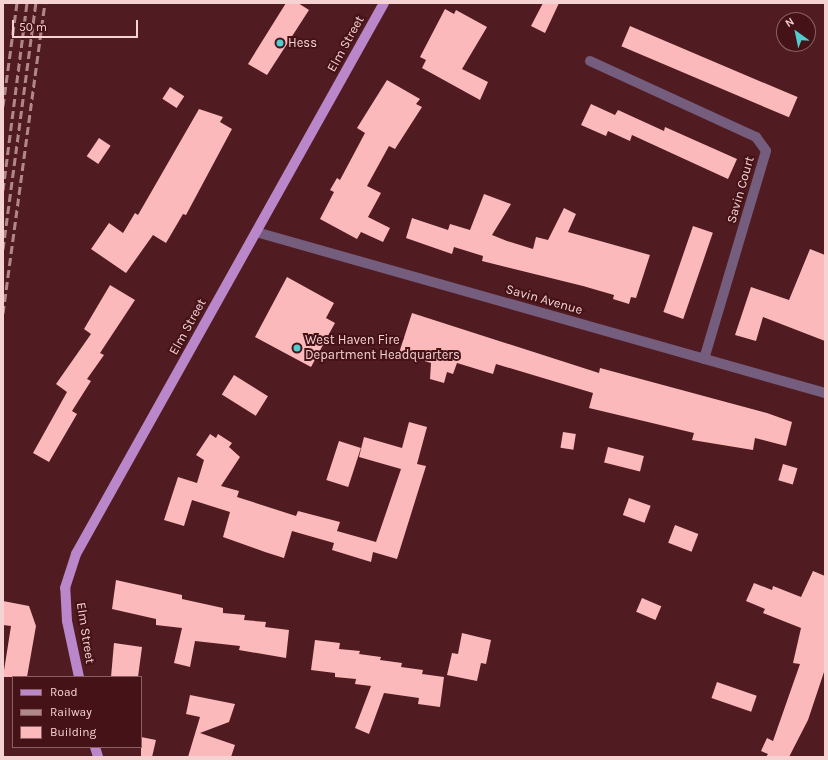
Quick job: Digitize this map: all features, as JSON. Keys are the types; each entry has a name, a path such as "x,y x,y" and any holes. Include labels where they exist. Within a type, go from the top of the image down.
{"main road":[{"name":"Elm Street","path":"79,676 68,621 65,588 70,569 384,3"}],"street":[{"name":"Savin Court","path":"590,62 756,137 766,151 704,359"},
{"name":"Savin Avenue","path":"256,232 825,393"}],"building":[{"path":"286,3 298,3 309,10 267,75 248,64"},
{"path":"543,3 559,3 545,33 531,26"},
{"path":"445,9 454,14 456,10 487,27 462,69 488,82 480,100 422,68 426,60 420,57"},
{"path":"630,26 798,97 789,117 621,46"},
{"path":"387,80 420,99 416,104 422,107 395,149 389,146 367,186 381,193 368,217 390,228 383,242 361,232 357,239 320,219 334,192 330,190 337,178 340,180 365,133 357,128"},
{"path":"170,87 184,96 177,108 162,99"},
{"path":"591,104 615,115 618,110 664,131 665,127 737,159 728,179 632,135 630,141 608,131 606,136 581,125"},
{"path":"199,109 223,117 220,122 232,129 186,215 183,214 166,243 153,235 126,273 91,249 109,223 123,233 135,213 138,215"},
{"path":"99,138 111,146 98,164 87,156"},
{"path":"484,194 511,204 492,235 507,241 533,249 536,237 548,240 564,208 576,214 568,232 650,255 636,298 631,297 629,304 613,299 614,295 482,261 483,256 454,247 452,254 406,238 412,218 448,230 450,224 470,230"},
{"path":"693,226 713,233 683,319 663,312"},
{"path":"810,249 825,255 825,341 763,317 756,341 735,335 751,287 789,300"},
{"path":"287,277 334,303 326,318 335,323 311,367 255,337"},
{"path":"110,285 135,300 100,353 104,355 87,379 91,381 72,411 77,414 49,462 33,453 67,392 56,384 91,334 84,329"},
{"path":"412,313 599,373 600,368 767,413 792,422 786,446 755,438 753,450 692,440 694,433 589,408 593,393 496,364 493,374 457,363 453,374 447,372 444,383 430,379 431,363 399,353"},
{"path":"234,375 268,396 256,416 222,395"},
{"path":"409,422 427,427 417,464 426,466 397,559 373,552 371,562 332,550 334,543 292,531 284,558 223,537 230,512 192,500 184,526 164,520 178,477 197,483 204,460 196,455 210,434 216,438 218,434 232,443 229,447 240,457 221,486 239,491 237,497 296,516 298,511 340,522 337,531 376,542 401,469 359,457 364,437 402,448"},
{"path":"563,432 576,434 573,450 560,448"},
{"path":"339,441 361,448 348,487 326,480"},
{"path":"608,447 644,456 640,471 604,463"},
{"path":"783,464 797,468 793,484 778,480"},
{"path":"629,498 651,506 644,523 623,515"},
{"path":"675,525 698,534 692,552 668,543"},
{"path":"813,571 825,576 825,669 808,720 789,757 766,757 768,754 761,751 767,738 773,741 800,664 793,663 801,628 763,613 765,609 746,601 754,583 772,590 773,586 801,597"},
{"path":"116,580 182,595 182,599 223,608 223,613 245,615 244,620 266,622 265,627 289,630 286,658 239,650 240,646 195,641 190,667 174,663 182,628 156,625 156,619 112,609"},
{"path":"642,598 661,606 655,620 636,612"},
{"path":"3,601 29,606 36,626 27,676 3,677 11,626 3,625"},
{"path":"462,633 491,640 486,664 481,663 477,681 447,675 452,653 458,654"},
{"path":"315,640 340,643 339,649 360,651 359,654 381,657 380,660 402,663 401,667 423,670 422,674 444,677 440,707 418,704 419,698 384,693 369,734 355,728 371,686 355,684 356,679 335,677 335,673 311,670"},
{"path":"114,643 142,647 138,676 111,676"},
{"path":"717,682 757,696 751,712 711,698"},
{"path":"190,695 235,704 229,722 200,733 235,745 231,757 188,757 200,717 186,714"},
{"path":"142,737 156,740 152,757 141,757"}],"railway":[{"path":"3,106 17,3"},
{"path":"3,190 27,3"},
{"path":"3,249 36,3"},
{"path":"3,313 45,3"}],"place":[{"name":"Hess","path":"280,43"},
{"name":"West Haven Fire Department Headquarters","path":"297,348"}]}
